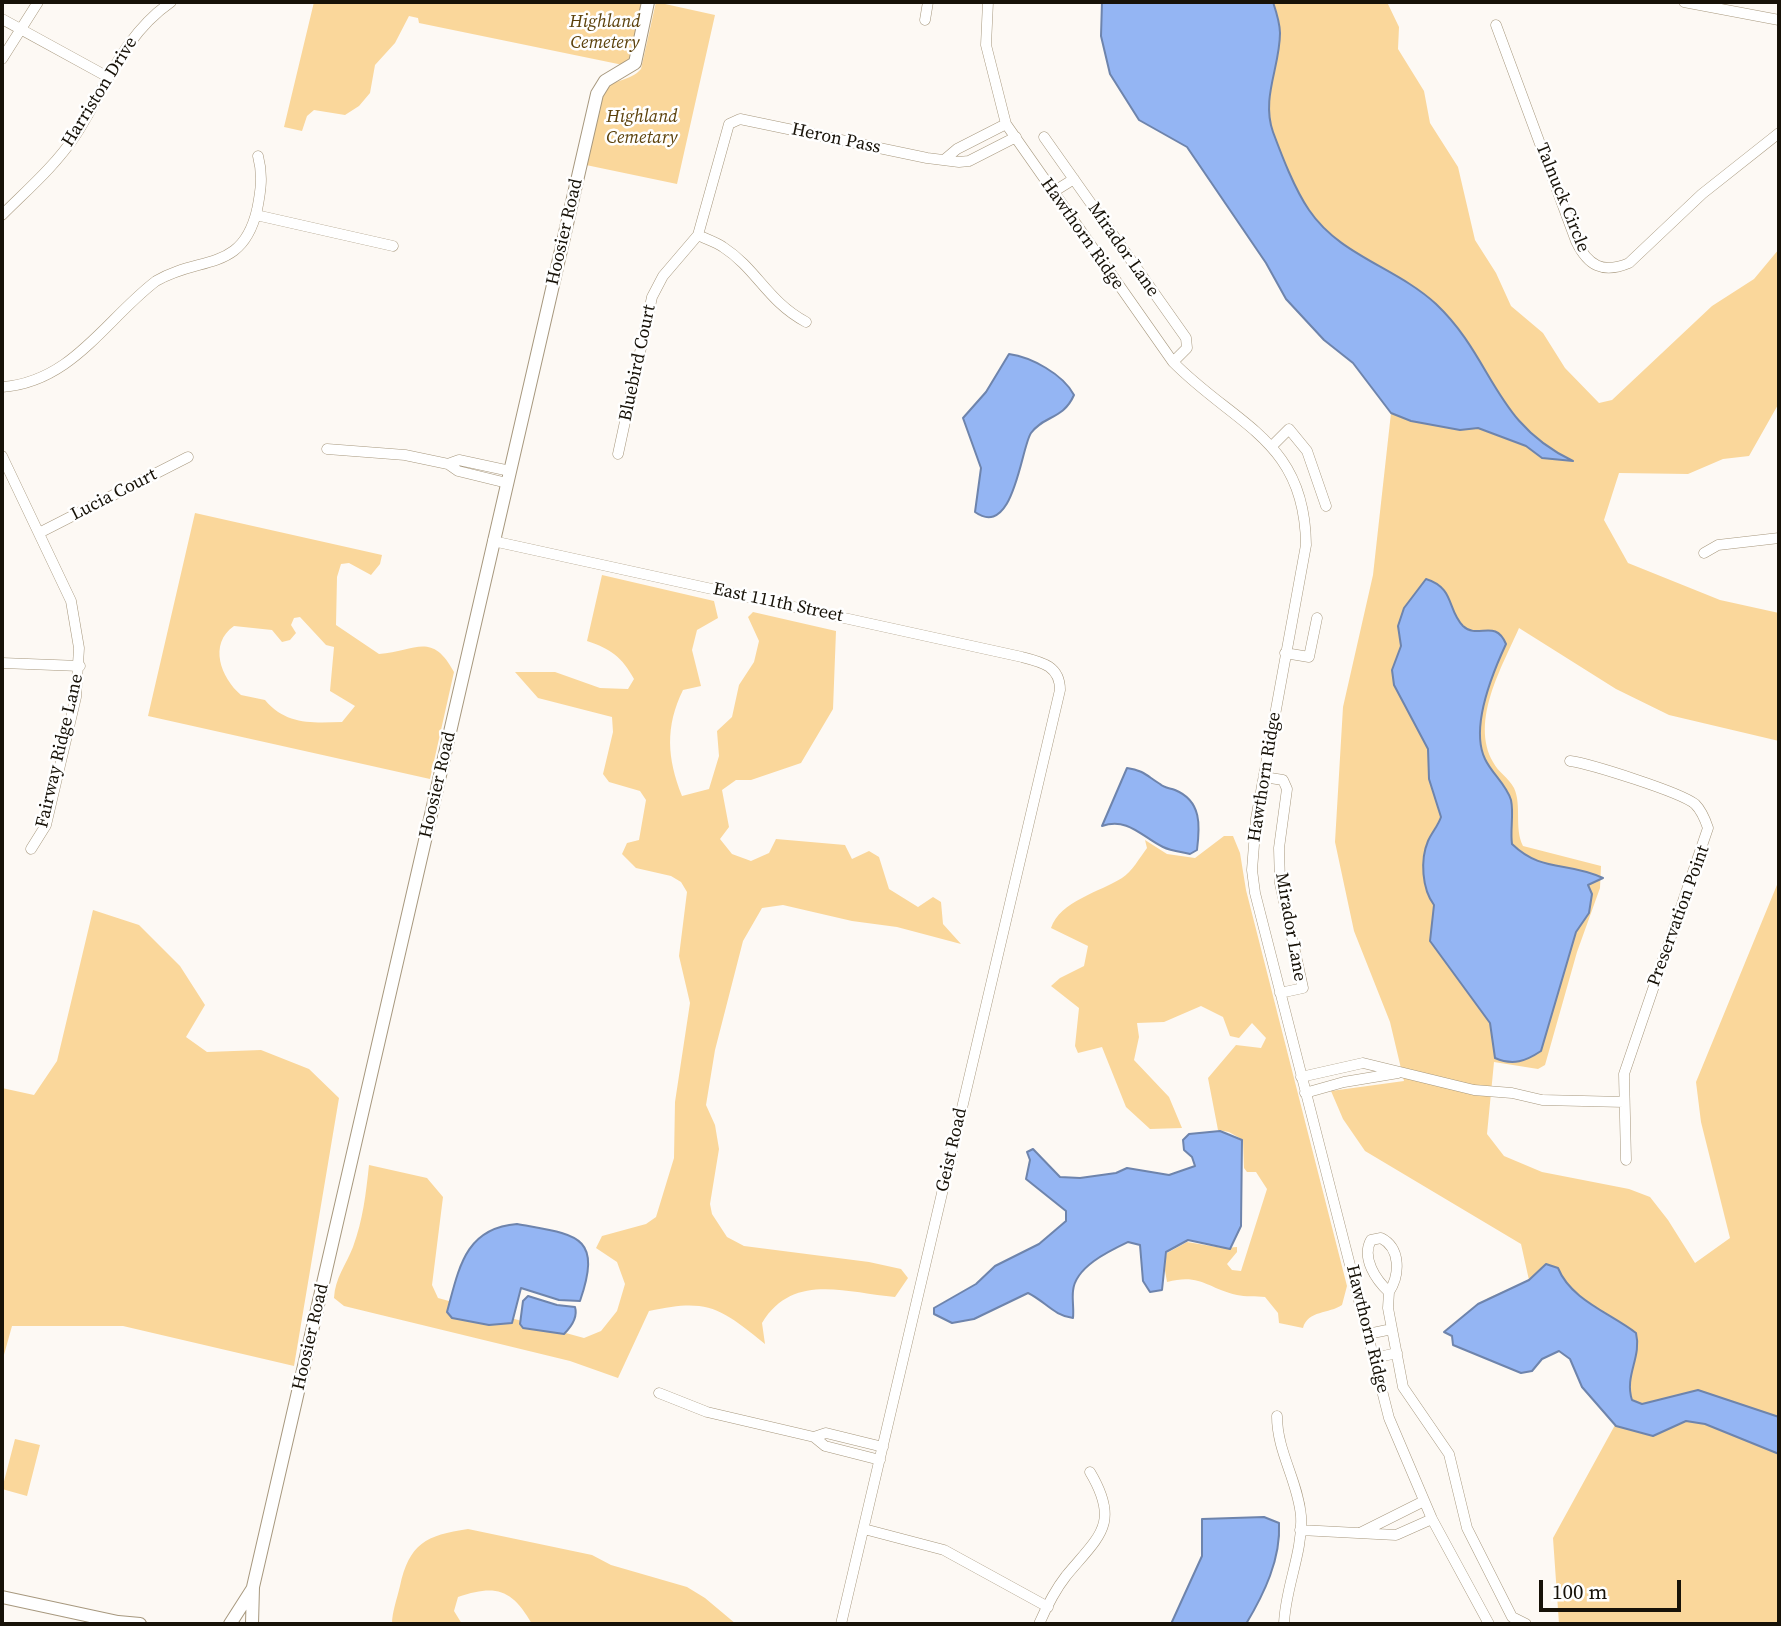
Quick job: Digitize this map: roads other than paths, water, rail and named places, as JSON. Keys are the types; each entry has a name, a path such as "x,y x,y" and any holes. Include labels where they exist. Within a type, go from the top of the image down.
{"street":[{"path":"2,59 38,2"},
{"name":"Harriston Drive","path":"2,215 67,147 129,40 148,19 171,2"},
{"name":"Hoosier Road","path":"252,1624 253,1587 597,94 605,81 635,63 648,2"},
{"path":"925,20 928,2"},
{"name":"Hawthorn Ridge","path":"988,2 986,45 1006,124 1173,362 1193,382 1272,446 1298,487 1306,526 1306,545 1264,777 1253,844 1252,870 1261,922 1390,1418 1432,1519 1489,1624"},
{"path":"1684,2 1779,20"},
{"path":"2,19 108,77"},
{"name":"Talnuck Circle","path":"1496,25 1576,241 1584,258 1596,267 1614,269 1629,263 1702,194 1779,133"},
{"name":"Heron Pass","path":"729,124 740,119 944,160 969,161 1016,137"},
{"name":"Bluebird Court","path":"618,454 652,296 663,276 698,235 729,124"},
{"path":"944,160 957,149 1006,124"},
{"name":"Mirador Lane","path":"1044,137 1186,338 1187,348 1173,362"},
{"path":"2,387 34,382 59,370 143,291 168,274 230,255 245,242 256,215 262,178 258,156"},
{"path":"1052,192 1074,179"},
{"path":"256,215 393,246"},
{"path":"698,235 723,247 748,269 784,310 806,322"},
{"path":"1272,446 1289,429 1307,451 1326,506"},
{"path":"327,449 405,454 448,464 459,460 508,477"},
{"name":"Fairway Ridge Lane","path":"2,456 71,601 78,632 80,666 76,696 46,825 30,849"},
{"name":"Lucia Court","path":"39,533 188,457"},
{"path":"1704,553 1718,545 1779,538"},
{"name":"East 111th Street","path":"493,541 1023,657 1049,665 1058,676"},
{"path":"1286,653 1309,657 1317,618"},
{"path":"2,663 80,666"},
{"name":"Geist Road","path":"841,1624 1060,690 1058,676"},
{"name":"Preservation Point","path":"1570,761 1597,765 1690,801 1705,817 1708,828 1624,1074 1626,1160"},
{"name":"Mirador Lane","path":"1264,777 1283,780 1287,789 1279,841 1280,883 1303,988 1280,993"},
{"path":"1301,1077 1363,1063 1474,1090 1512,1093 1542,1100 1624,1102"},
{"path":"1305,1093 1344,1082 1402,1072"},
{"path":"1389,1292 1375,1280 1367,1250 1371,1240 1377,1238 1385,1239 1392,1247 1398,1271 1389,1292 1392,1329 1407,1396 1449,1454 1459,1484 1463,1516 1493,1583 1512,1617 1526,1624"},
{"path":"1368,1334 1392,1329"},
{"path":"1374,1358 1397,1353"},
{"path":"659,1393 707,1412 814,1437 825,1447 880,1460"},
{"path":"1277,1416 1277,1436 1297,1490 1300,1530 1283,1624"},
{"path":"814,1437 826,1433 883,1447"},
{"path":"1039,1624 1066,1577 1096,1545 1103,1528 1106,1503 1090,1472"},
{"path":"1356,1534 1424,1501"},
{"path":"1300,1530 1396,1535 1432,1519"},
{"path":"864,1529 944,1550 1048,1607"},
{"name":"Hoosier Road","path":"230,1624 253,1587"},
{"path":"2,1597 118,1622 140,1624"},
{"path":"230,1624 243,1624"}],"water":[{"path":"1102,2 1273,2 1280,33 1270,95 1270,119 1289,172 1309,210 1336,239 1404,280 1436,304 1471,346 1496,389 1526,428 1547,446 1573,461 1542,458 1526,446 1478,428 1460,430 1411,421 1391,413 1353,363 1324,340 1286,299 1266,263 1187,147 1139,120 1110,74 1101,36"},
{"path":"1009,354 1046,368 1062,380 1074,395 1064,409 1031,433 1007,503 999,513 988,517 975,512 981,468 963,418 986,392"},
{"path":"1426,579 1442,588 1463,626 1474,631 1497,632 1506,644 1485,700 1480,732 1485,759 1511,800 1512,844 1523,853 1544,863 1603,878 1588,885 1592,894 1589,913 1576,932 1541,1051 1519,1061 1508,1062 1495,1058 1490,1023 1430,941 1434,905 1425,883 1424,857 1428,841 1441,817 1429,779 1428,749 1394,685 1392,670 1401,646 1398,626 1404,608"},
{"path":"1127,768 1141,772 1184,795 1190,801 1197,815 1197,850 1190,854 1163,847 1134,829 1120,824 1102,826"},
{"path":"1220,1131 1242,1140 1241,1226 1230,1249 1188,1240 1166,1252 1162,1290 1150,1292 1143,1281 1140,1245 1128,1242 1094,1261 1080,1274 1073,1291 1073,1318 1060,1314 1028,1293 974,1319 952,1323 934,1314 934,1308 976,1284 995,1266 1039,1244 1066,1221 1066,1211 1026,1179 1030,1160 1027,1152 1033,1149 1060,1177 1080,1178 1116,1173 1127,1168 1169,1175 1195,1166 1192,1157 1184,1150 1183,1140 1189,1134"},
{"path":"517,1224 569,1236 586,1250 586,1279 580,1301 559,1300 521,1288 512,1323 489,1325 452,1318 447,1312 467,1253 486,1233"},
{"path":"1546,1264 1558,1268 1572,1289 1592,1305 1636,1333 1637,1350 1630,1383 1632,1400 1642,1404 1698,1390 1779,1417 1779,1454 1705,1424 1686,1421 1653,1436 1616,1426 1582,1387 1570,1359 1559,1351 1542,1359 1532,1371 1521,1373 1453,1345 1452,1336 1444,1332 1478,1304 1529,1280"},
{"path":"528,1296 557,1305 575,1307 573,1322 564,1334 523,1328 520,1324 523,1301"},
{"path":"1264,1517 1279,1523 1277,1550 1265,1588 1246,1624 1171,1624 1202,1556 1202,1519"}],"park label":[{"name":"Highland Cemetery","path":"605,32"},
{"name":"Highland Cemetary","path":"642,127"}]}
